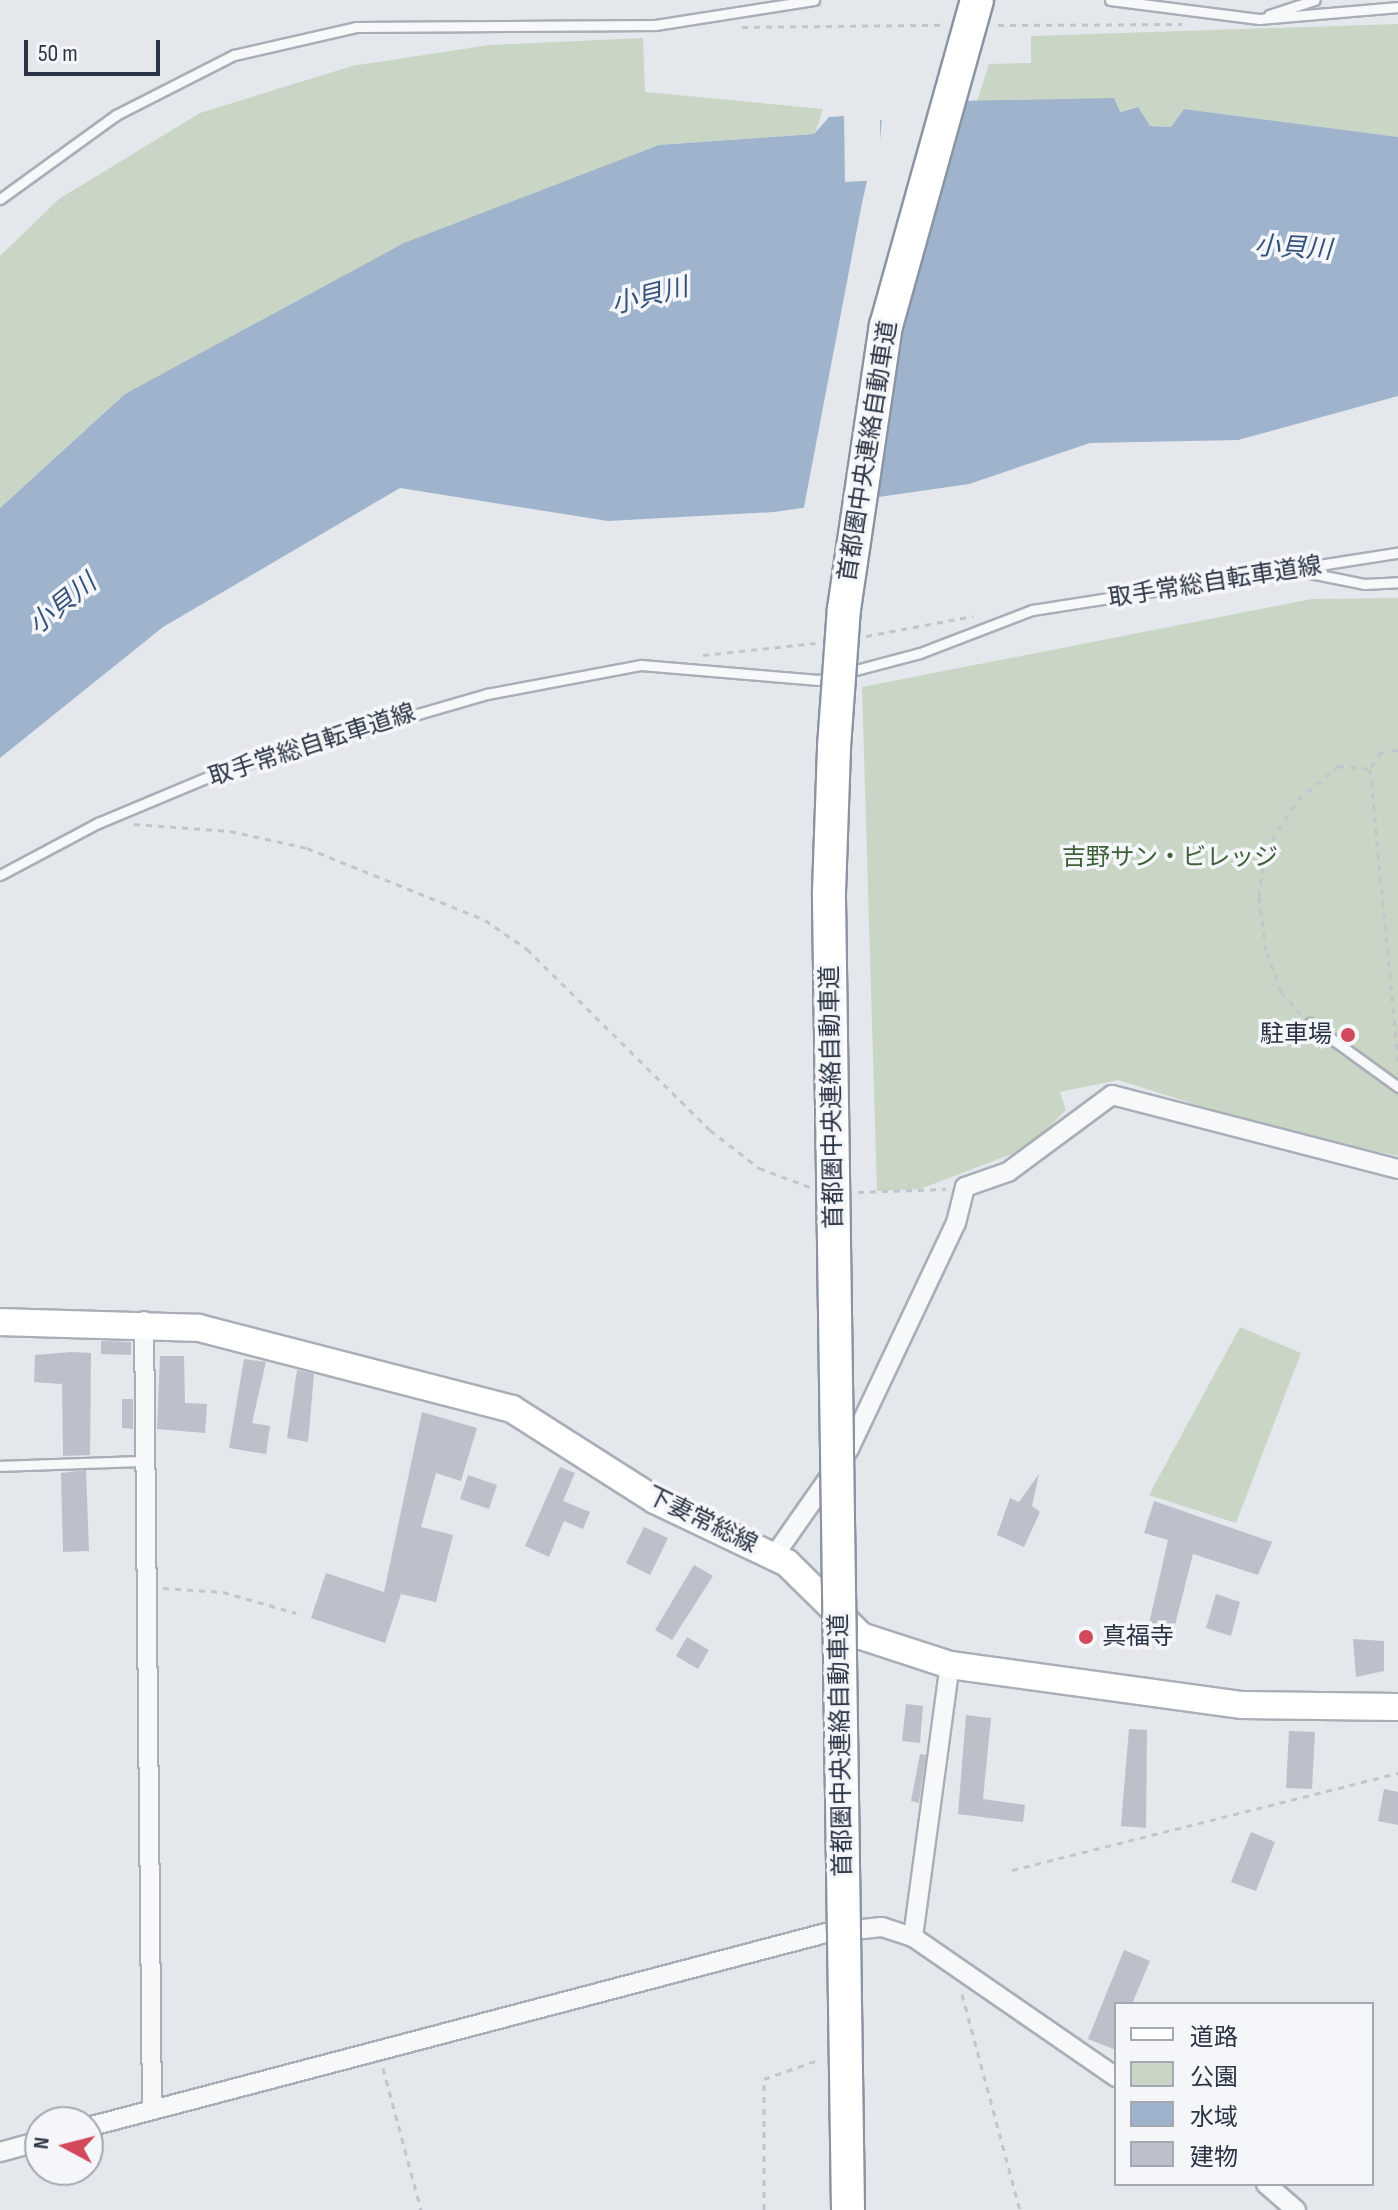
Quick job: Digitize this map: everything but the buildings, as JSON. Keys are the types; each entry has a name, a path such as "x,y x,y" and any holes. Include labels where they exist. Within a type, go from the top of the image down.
{"highway":[{"name":"首都圏中央連絡自動車道","path":"848,2210 829,892 834,747 848,578 886,326 977,0"}],"main road":[{"name":"下妻常総線","path":"0,1322 144,1321 388,1371 512,1409 655,1500 774,1556 861,1636 950,1665 1242,1705 1398,1707"}],"street":[{"path":"774,1556 849,1449 956,1223 965,1187 1008,1172 1112,1095 1398,1169"},
{"path":"144,1321 143,1461 152,2109"},
{"path":"913,1937 950,1665"},
{"path":"104,2122 826,1933 882,1927 913,1937 1114,2076"},
{"path":"0,2152 24,2145"},
{"path":"1268,2186 1296,2210"}],"lane":[{"path":"0,199 116,115 234,55 356,27 655,25 814,0"},
{"path":"1110,0 1259,19 1398,7"},
{"path":"1259,19 1315,0"},
{"name":"取手常総自転車道線","path":"0,875 98,823 345,730 641,665 818,680 920,653 1032,610 1398,553"},
{"path":"1298,570 1364,584 1398,582"},
{"path":"1310,1023 1398,1087"},
{"path":"0,1466 143,1461"}],"path":[{"path":"1398,750 1381,752 1370,769 1398,1062"},
{"path":"1310,1023 1281,992 1266,950 1259,896 1265,850 1298,800 1338,766 1370,769"},
{"path":"98,823 230,831 307,848 485,920 527,949 710,1130 759,1168 815,1187"},
{"path":"843,1191 965,1187"},
{"path":"146,1587 223,1592 296,1613"},
{"path":"1012,1870 1398,1773"},
{"path":"954,1965 1020,2210"},
{"path":"764,2210 764,2079 821,2060 821,2044"},
{"path":"378,2049 421,2210"}],"green space":[{"path":"1398,24 1398,137 1184,109 1171,127 1149,126 1135,107 1119,112 1107,100 976,104 989,64 1031,63 1031,36"},
{"path":"643,38 645,92 823,109 815,134 659,145 125,394 0,508 0,256 59,199 200,113 352,66 489,45"},
{"name":"吉野サン・ビレッジ","path":"1398,598 1398,1156 1280,1131 1118,1080 1060,1092 1066,1110 1028,1148 920,1189 877,1191 862,687 1312,599"},
{"path":"1240,1327 1301,1353 1236,1523 1149,1495"}],"water":[{"name":"小貝川","path":"1114,98 1120,112 1138,107 1150,126 1171,127 1184,109 1398,137 1398,396 1238,440 1090,443 969,484 774,512 608,521 400,488 163,627 0,758 0,508 125,394 404,243 659,145 814,134 829,117 844,116 845,182 880,180 880,120 904,121 906,102"}],"pier":[{"path":"906,98 960,99 910,285 871,502 803,512 862,203 868,177 877,176 882,116 901,118"}],"place":[{"name":"駐車場","path":"1348,1035"},
{"name":"真福寺","path":"1086,1637"}]}
